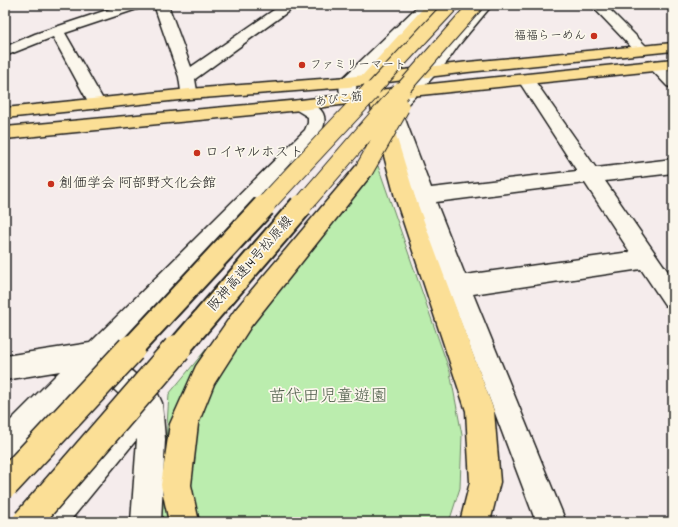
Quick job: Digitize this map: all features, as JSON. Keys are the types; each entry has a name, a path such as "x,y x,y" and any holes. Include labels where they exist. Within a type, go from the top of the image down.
{"main road":[{"path":"368,79 433,5"},
{"name":"阪神高速14号松原線","path":"5,484 451,5"},
{"name":"阪神高速14号松原線","path":"27,522 427,67 476,5"},
{"name":"あびこ筋","path":"5,112 189,94 348,82 427,67 673,47"},
{"name":"あびこ筋","path":"5,133 301,105 412,91 673,64"},
{"path":"184,522 176,485 184,424 205,375 243,318 364,170 427,67"},
{"path":"376,96 414,197 480,411 485,482 475,522"}],"street":[{"path":"5,52 135,5"},
{"path":"161,5 187,77 189,94"},
{"path":"187,77 290,5"},
{"path":"349,100 348,82 426,5"},
{"path":"485,5 453,43 442,59 427,67 412,91 394,108 414,197 458,286 551,522"},
{"path":"598,5 642,50"},
{"path":"57,32 97,103"},
{"path":"656,66 673,83"},
{"path":"526,80 673,298"},
{"path":"5,446 312,134 318,125 318,119 315,114 301,105"},
{"path":"414,197 673,166"},
{"path":"458,286 646,259"},
{"path":"5,368 94,354"},
{"path":"94,354 149,404 152,439 146,522"},
{"path":"49,522 149,404"}],"green space":[{"name":"苗代田児童遊園","path":"378,166 450,372 462,435 460,488 449,522 161,522 169,394 354,171"}],"place":[{"name":"福福らーめん","path":"594,36"},
{"name":"ファミリーマート","path":"302,65"},
{"name":"ロイヤルホスト","path":"197,153"},
{"name":"創価学会 阿部野文化会館","path":"51,184"}]}
